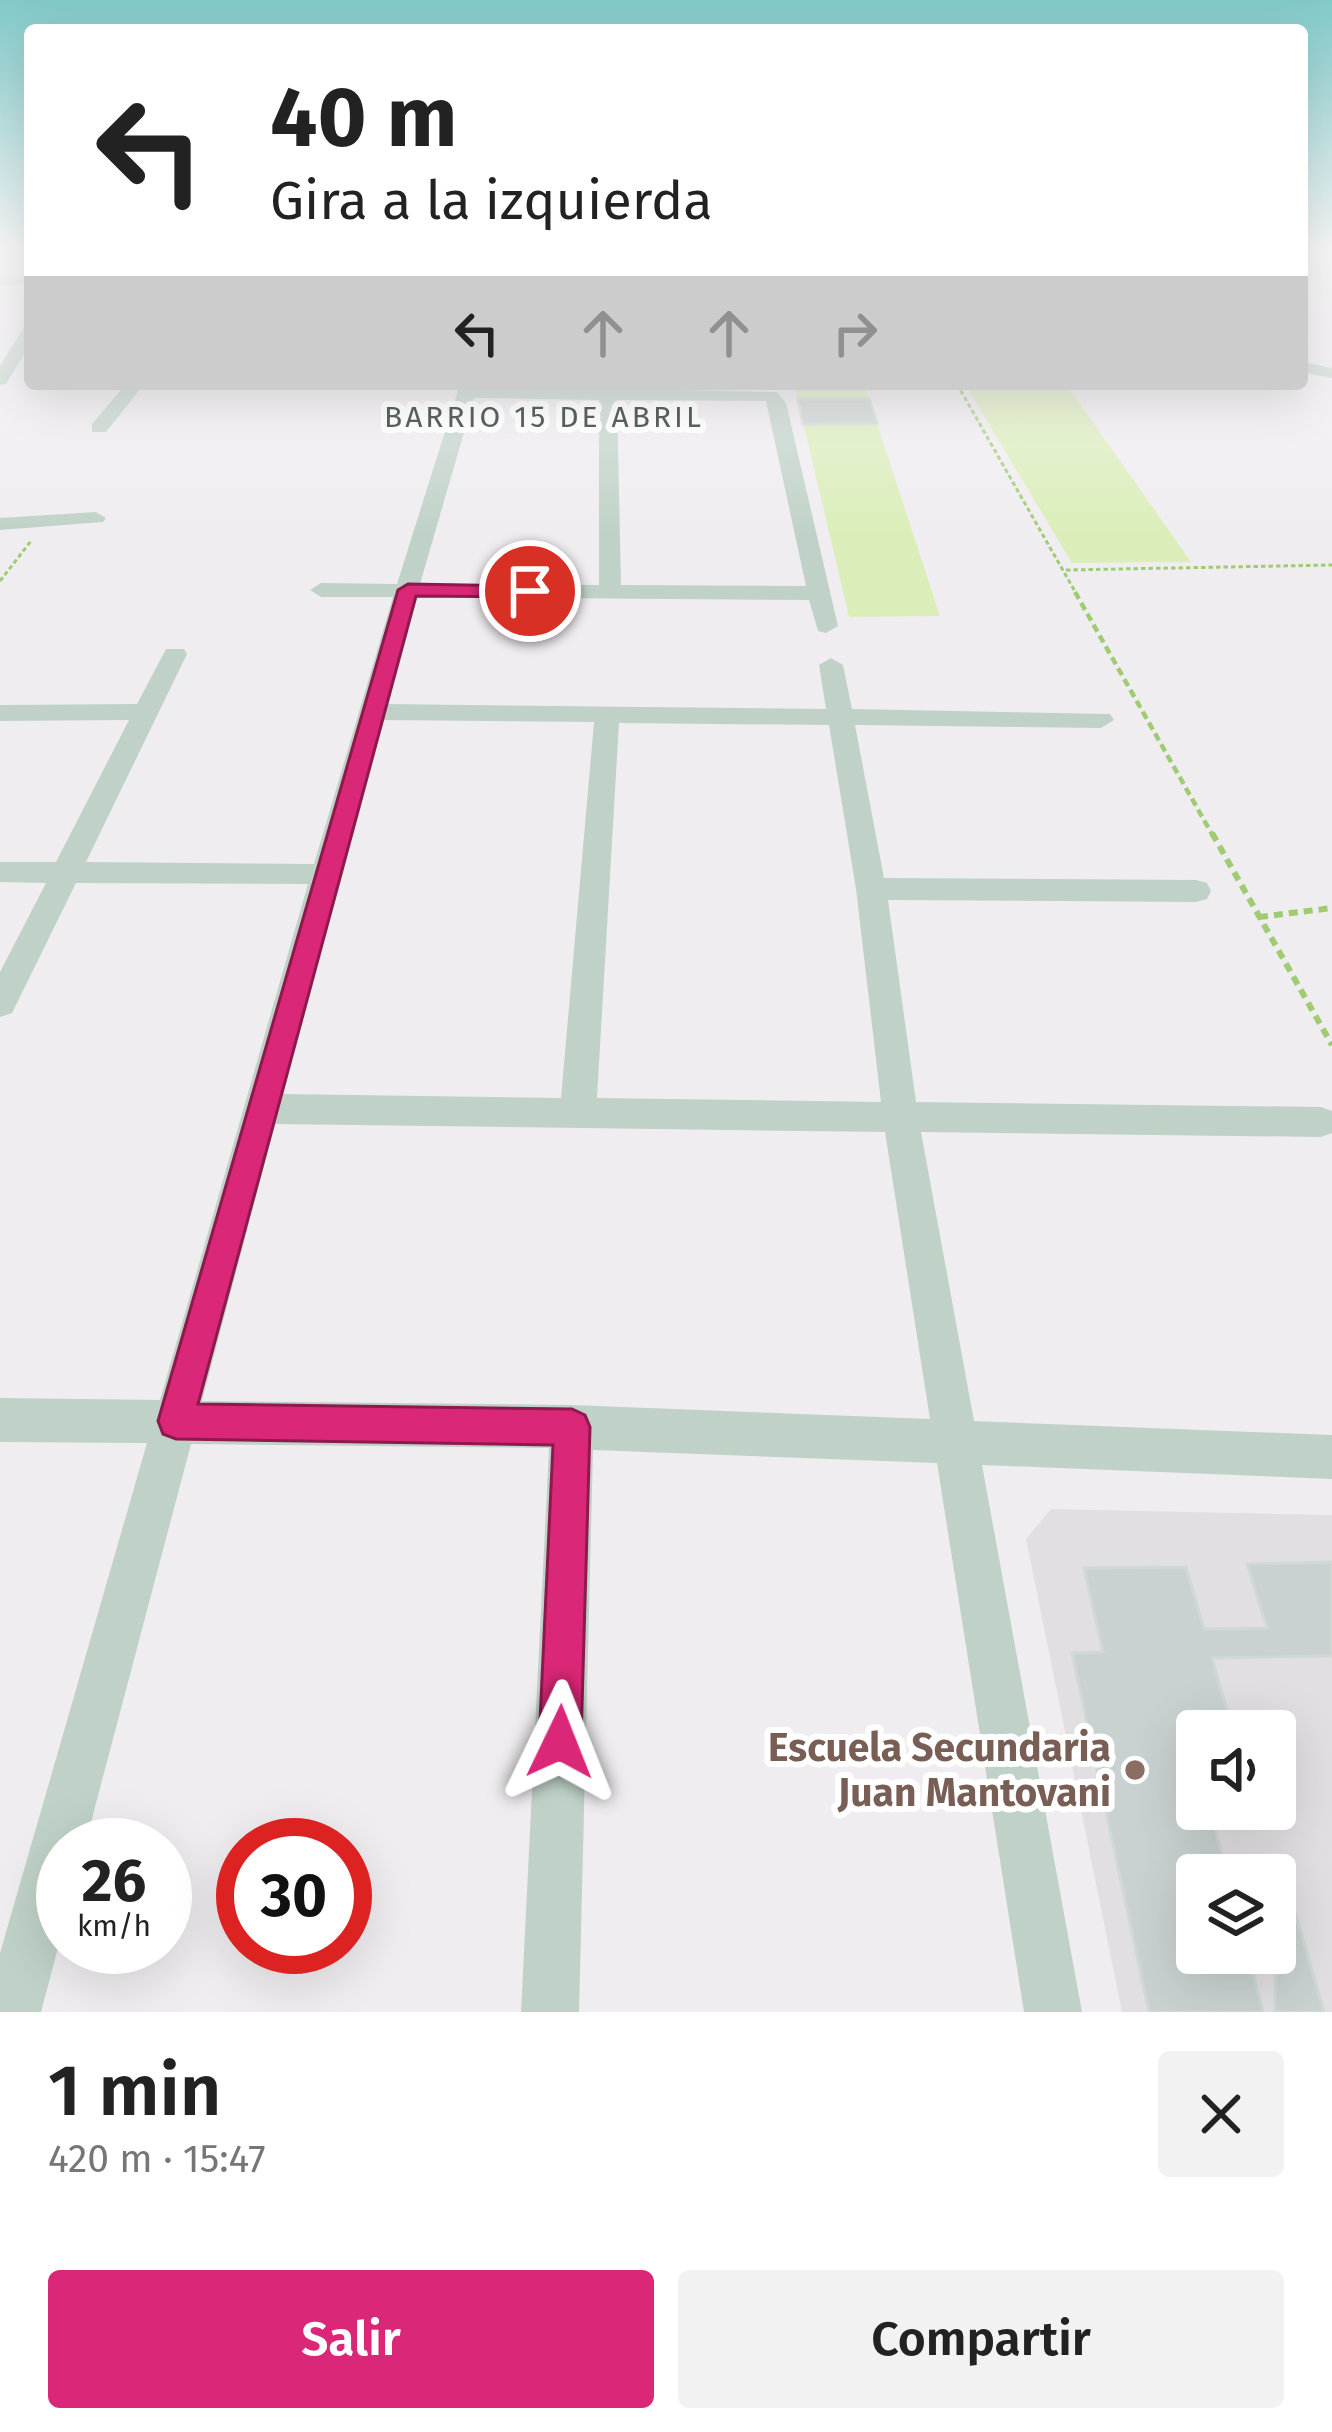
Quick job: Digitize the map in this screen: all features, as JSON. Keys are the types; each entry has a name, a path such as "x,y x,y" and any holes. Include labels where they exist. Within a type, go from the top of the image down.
{"street":[{"path":"0,380 14,361"},
{"path":"99,428 130,390"},
{"path":"12,2012 370,712 467,390"},
{"path":"608,390 610,592"},
{"path":"649,390 771,396 777,403 829,645 871,889 900,1113 1053,2012"},
{"path":"0,524 97,518"},
{"path":"321,590 818,592"},
{"path":"0,1004 175,654"},
{"path":"0,713 146,712"},
{"path":"370,712 1101,720"},
{"path":"578,1112 608,716"},
{"path":"0,872 326,874"},
{"path":"871,889 1196,891"},
{"path":"261,1109 900,1113 1322,1122"},
{"path":"0,1420 572,1427 1332,1457"},
{"path":"550,2012 572,1427"}],"path":[{"path":"961,390 1332,1045"},
{"path":"1,579 40,528"},
{"path":"1066,570 1332,565"},
{"path":"1259,917 1332,908"}],"shaded area":[{"name":"Escuela Secundaria Juan Mantovani","path":"1051,1509 1332,1515 1332,2012 1122,2012 1026,1539"}],"green space":[{"path":"795,390 866,390 940,616 849,617"},
{"path":"969,390 1070,390 1191,562 1072,563"}],"building":[{"path":"798,399 869,399 877,423 803,424"},
{"path":"1332,1562 1332,1656 1212,1658 1227,1710 1176,1710 1176,1830 1215,1830 1222,1854 1176,1854 1176,1974 1253,1974 1263,2012 1149,2012 1072,1653 1103,1652 1084,1568 1186,1567 1204,1629 1267,1628 1247,1564"},
{"path":"1296,1915 1324,2012 1275,2012 1275,1974 1296,1974"}],"place":[{"name":"Escuela Secundaria Juan Mantovani","path":"1135,1770"}],"district":[{"name":"BARRIO 15 DE ABRIL","path":"544,417"}],"route":[{"path":"530,591 408,590 176,1421 572,1427 560,1742"}]}
